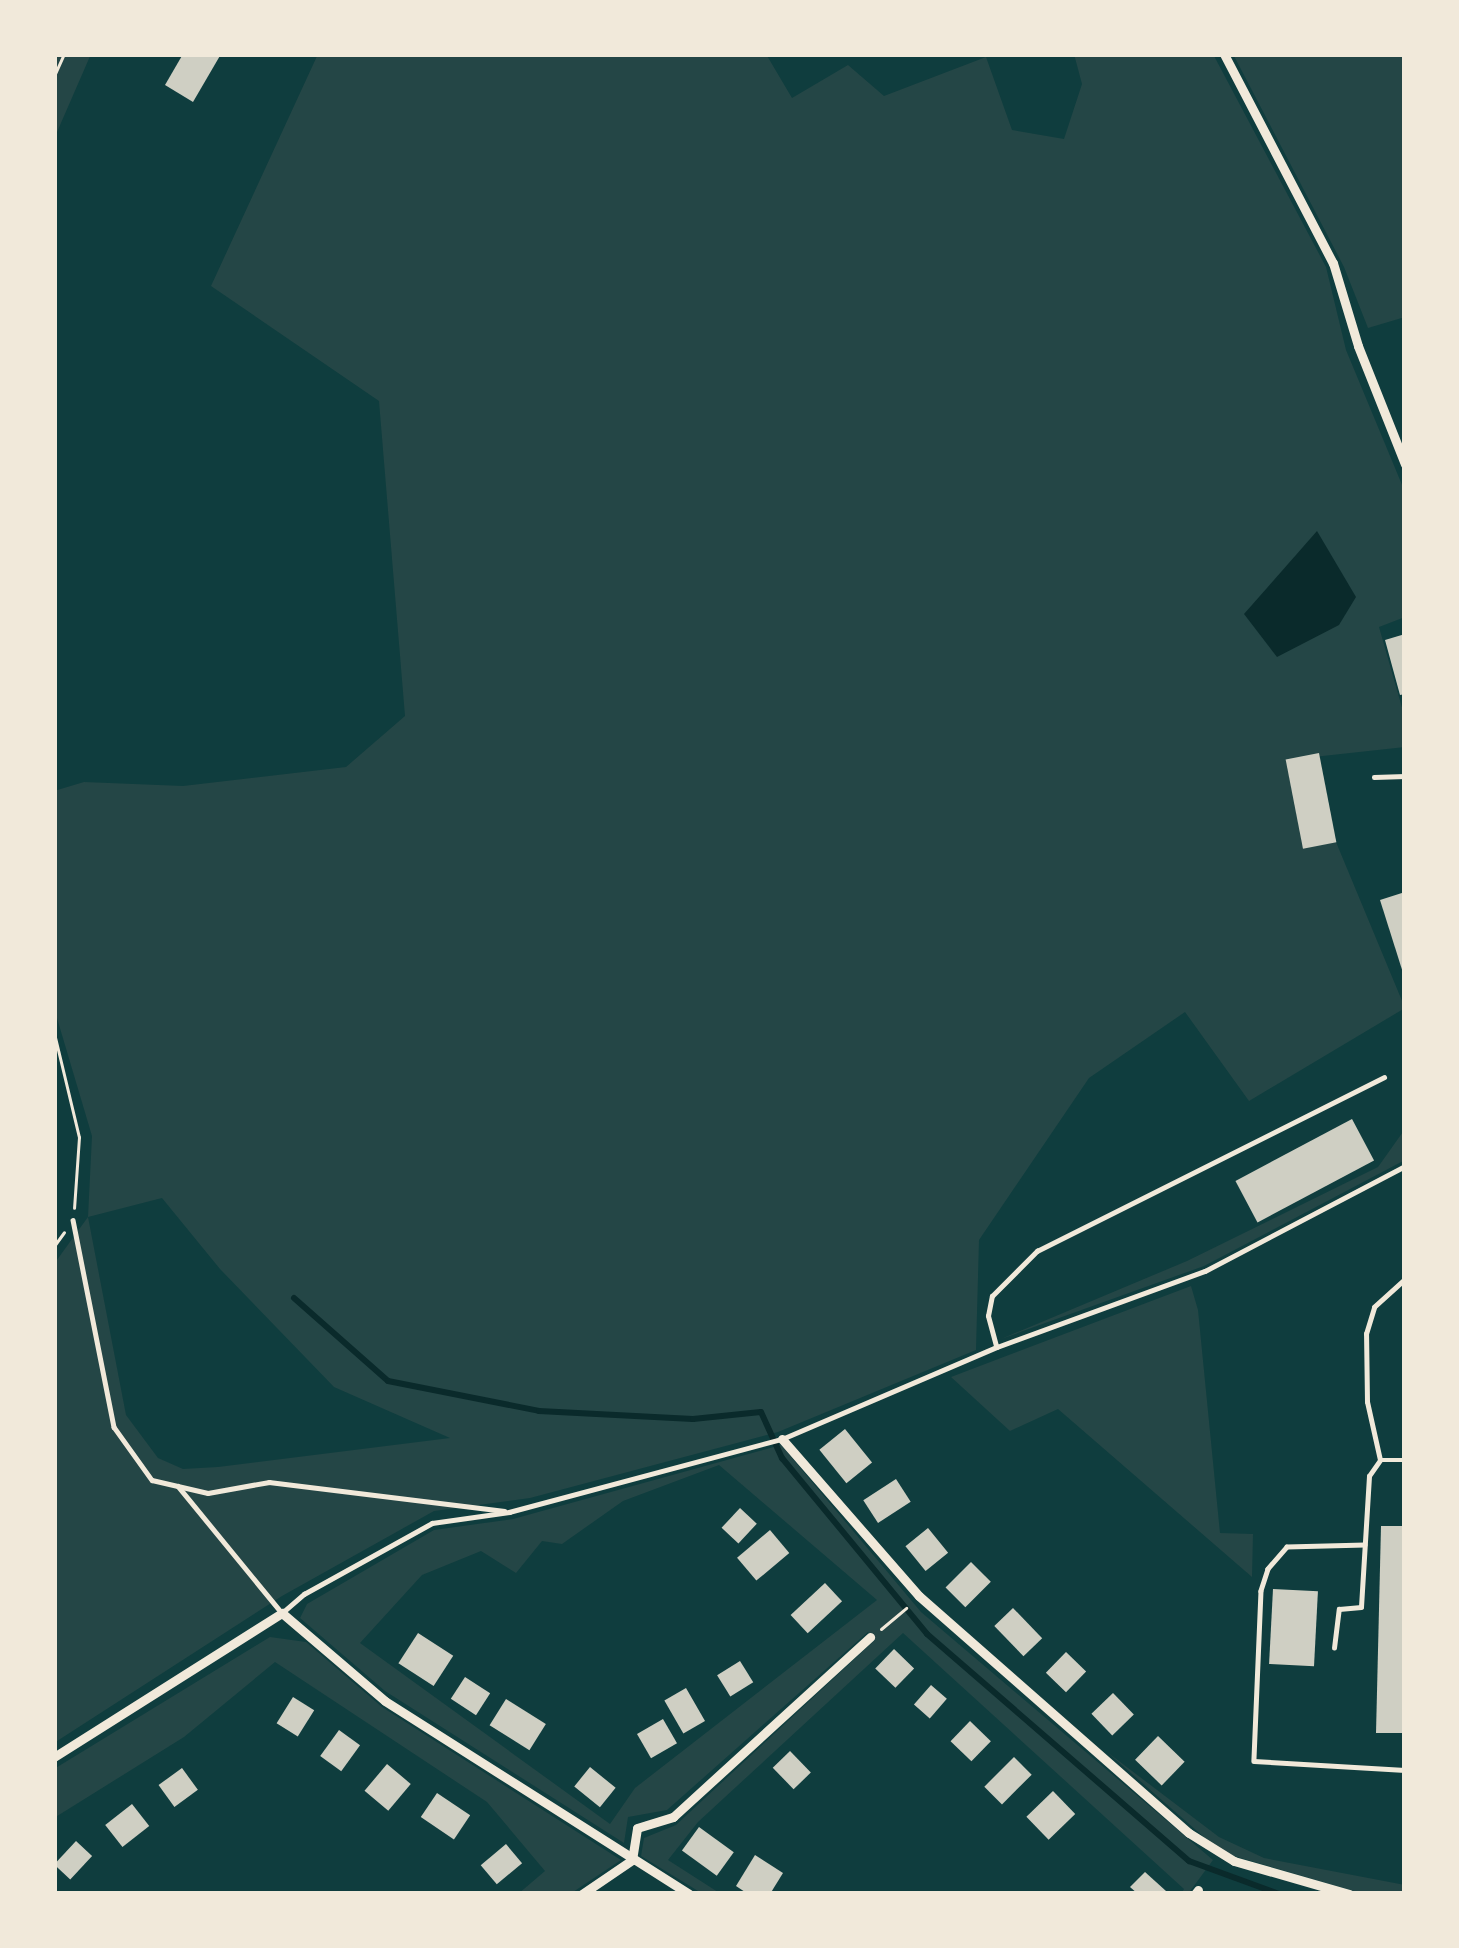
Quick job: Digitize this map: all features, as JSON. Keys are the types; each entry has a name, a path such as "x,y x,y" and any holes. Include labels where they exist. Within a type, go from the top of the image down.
{"street":[{"path":"1224,54 1334,263 1358,346 1405,464"},
{"path":"782,1439 919,1596 1189,1833 1234,1861 1349,1894"},
{"path":"54,1757 282,1613 385,1701 688,1894"},
{"path":"582,1894 632,1860 637,1828 673,1817 870,1636"}],"lane":[{"path":"903,54 912,54"},
{"path":"1374,777 1405,776"},
{"path":"997,1347 988,1316 992,1296 1036,1251 1384,1077"},
{"path":"178,1486 282,1613 304,1594 432,1523 509,1512 782,1439 997,1347 1205,1271 1405,1166"},
{"path":"73,1220 114,1427 152,1480 208,1493 269,1482 509,1512"},
{"path":"1334,1648 1339,1609 1361,1607 1369,1476 1380,1460 1367,1402 1366,1334 1374,1307 1405,1279"},
{"path":"1380,1460 1405,1460"},
{"path":"1365,1545 1288,1547 1268,1569 1261,1591 1254,1761 1405,1769"}],"path":[{"path":"54,76 64,54"},
{"path":"54,1033 79,1137 73,1220 54,1246"},
{"path":"891,1622 910,1604"}],"shaded area":[{"path":"54,54 91,54 54,139"},
{"path":"318,54 766,54 792,98 848,65 884,96 986,57 1012,130 1064,139 1082,84 1074,54 1213,54 1326,267 1346,350 1405,492 1405,617 1379,627 1405,718 1405,747 1286,760 1304,848 1336,842 1405,1008 1249,1101 1185,1012 1089,1078 979,1240 976,1350 778,1432 530,1498 434,1511 282,1596 54,1743 54,1264 88,1217 92,1136 54,1008 54,791 84,782 183,786 346,767 405,716 379,401 211,286","holes":["162,1198 220,1269 334,1387 450,1438 218,1467 183,1469 158,1458 126,1415 88,1217"]},
{"path":"1233,54 1405,54 1405,317 1368,328 1344,267"},
{"path":"1317,531 1356,597 1339,625 1277,657 1244,614"},
{"path":"1405,1129 1405,1160 1204,1266 1001,1339 1187,1261 1378,1167"},
{"path":"1191,1286 1198,1310 1220,1533 1253,1534 1252,1577 1058,1409 1010,1431 951,1377"},
{"path":"781,1445 921,1612 1213,1860 1188,1894 1181,1894 1184,1889 903,1633 698,1822 668,1860 721,1894 703,1894 641,1856 644,1838 676,1825 875,1640 868,1632 667,1810 628,1817 624,1843 385,1691 300,1618 307,1604 434,1530 513,1519","holes":["719,1465 877,1600 635,1788 610,1824 360,1643 422,1575 481,1551 516,1573 542,1541 562,1544 623,1501"]},
{"path":"270,1637 306,1642 382,1707 621,1860 570,1894 518,1894 545,1871 487,1802 275,1662 184,1737 54,1818 54,1769"},
{"path":"1107,1752 1219,1837 1264,1858 1405,1885 1405,1894 1364,1894 1234,1856 1213,1845"}],"building":[{"path":"183,54 221,54 193,102 165,85"},
{"path":"1405,634 1405,694 1400,695 1385,640"},
{"path":"1319,753 1336,842 1303,849 1286,759"},
{"path":"1405,892 1405,976 1404,976 1380,900"},
{"path":"1352,1119 1374,1160 1258,1222 1235,1181"},
{"path":"845,1429 872,1462 846,1483 819,1450"},
{"path":"896,1479 911,1502 878,1523 863,1500"},
{"path":"740,1508 757,1524 738,1543 722,1528"},
{"path":"1381,1526 1405,1526 1405,1733 1376,1733"},
{"path":"928,1528 948,1553 926,1571 905,1546"},
{"path":"770,1530 789,1553 756,1581 737,1558"},
{"path":"971,1562 991,1582 965,1607 946,1587"},
{"path":"825,1583 842,1601 808,1633 791,1615"},
{"path":"1273,1589 1318,1591 1314,1666 1269,1664"},
{"path":"1013,1608 1042,1638 1023,1656 994,1626"},
{"path":"418,1633 453,1656 434,1686 398,1663"},
{"path":"894,1649 914,1668 895,1688 875,1668"},
{"path":"1066,1652 1086,1671 1066,1692 1046,1673"},
{"path":"740,1661 753,1682 730,1697 717,1675"},
{"path":"465,1677 490,1693 476,1715 451,1699"},
{"path":"931,1685 947,1699 930,1718 914,1705"},
{"path":"686,1688 705,1721 683,1733 664,1700"},
{"path":"1113,1693 1134,1715 1112,1735 1091,1714"},
{"path":"293,1697 314,1710 298,1737 277,1723"},
{"path":"506,1699 546,1724 529,1750 490,1725"},
{"path":"663,1719 677,1743 651,1758 637,1734"},
{"path":"970,1721 991,1741 971,1761 951,1741"},
{"path":"339,1730 360,1745 341,1771 320,1756"},
{"path":"1158,1736 1185,1762 1162,1785 1135,1760"},
{"path":"790,1751 811,1773 794,1789 773,1768"},
{"path":"1014,1757 1032,1775 1002,1804 984,1787"},
{"path":"387,1764 411,1784 388,1811 365,1791"},
{"path":"590,1767 616,1788 600,1807 574,1786"},
{"path":"182,1768 198,1790 174,1807 159,1785"},
{"path":"1053,1791 1075,1814 1049,1840 1026,1817"},
{"path":"437,1793 470,1815 454,1839 421,1817"},
{"path":"132,1804 149,1826 122,1847 105,1825"},
{"path":"699,1827 734,1852 717,1876 682,1850"},
{"path":"76,1841 92,1856 70,1879 54,1864"},
{"path":"506,1844 522,1863 497,1884 481,1865"},
{"path":"755,1855 783,1873 770,1894 748,1894 736,1886"},
{"path":"1145,1872 1166,1891 1163,1894 1138,1894 1130,1887"}],"waterway":[{"path":"294,1298 388,1381 539,1411 693,1419 761,1412 782,1458 927,1634 1189,1861 1279,1894"}]}
